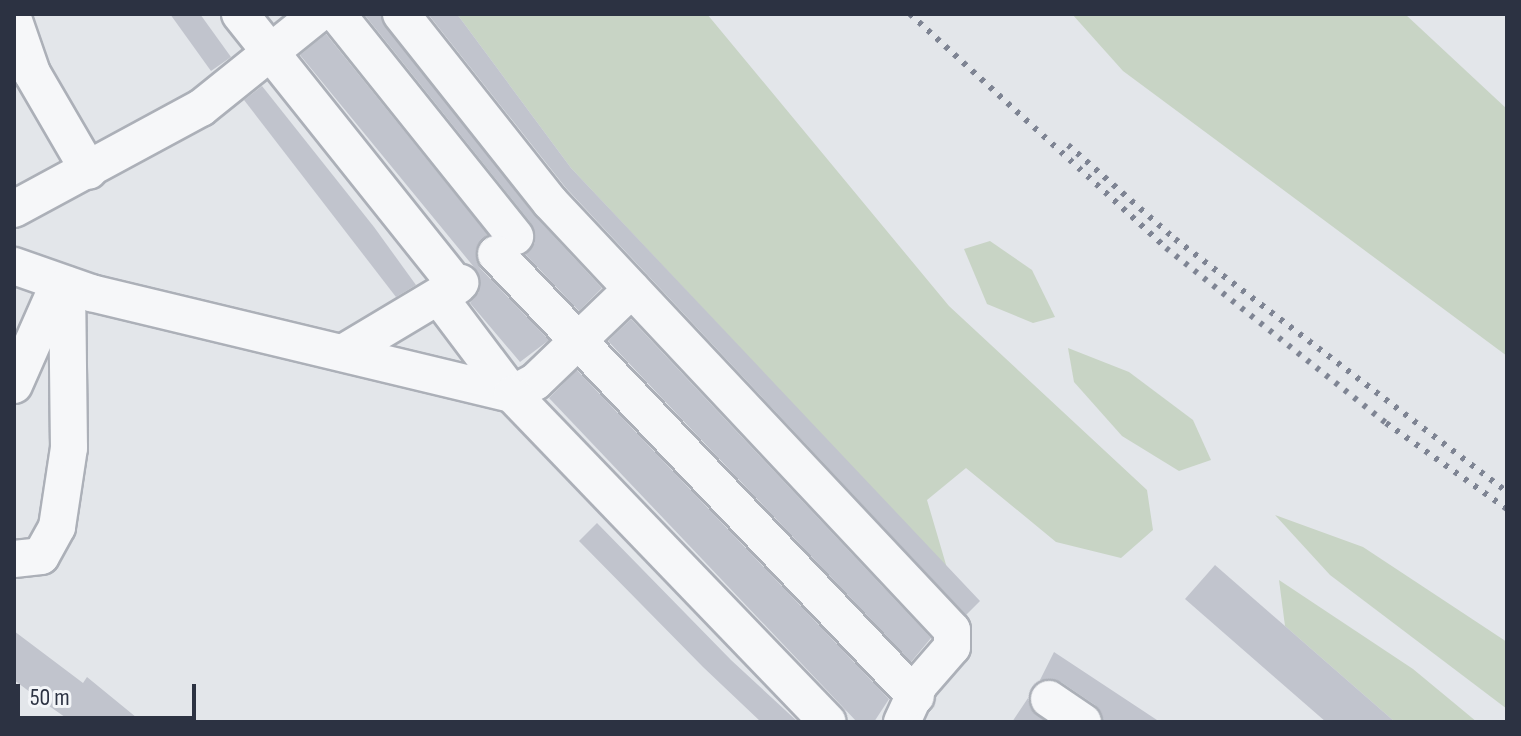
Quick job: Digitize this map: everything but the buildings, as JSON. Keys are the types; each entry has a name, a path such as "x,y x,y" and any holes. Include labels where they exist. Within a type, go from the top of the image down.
{"street":[{"path":"240,14 448,292 512,394 828,722"},
{"path":"14,209 201,108 318,14"},
{"path":"337,14 577,344 909,710 952,647 952,630 550,202 401,14"},
{"path":"14,21 32,73 89,171"},
{"path":"348,350 448,292 506,245 550,202"},
{"path":"14,266 63,284 348,350 512,394 535,382 632,289"},
{"path":"14,385 63,284"},
{"path":"14,559 41,556 57,527 69,448 63,284"},
{"path":"1049,699 1083,722"}],"green space":[{"path":"457,14 707,14 949,306 1147,490 1153,530 1121,558 1056,542 966,468 927,500 947,568 571,168"},
{"path":"1072,14 1405,14 1507,109 1507,356 1123,71"},
{"path":"990,241 1032,270 1055,317 1033,323 987,304 964,249"},
{"path":"1068,348 1129,372 1193,420 1211,460 1179,471 1122,436 1074,382"},
{"path":"1275,515 1363,547 1507,642 1507,709 1330,575"},
{"path":"1279,580 1413,669 1477,722 1395,722 1285,626"}],"railway":[{"path":"910,14 1166,248 1386,423 1507,509"},
{"path":"1068,145 1175,239 1507,492"}]}
